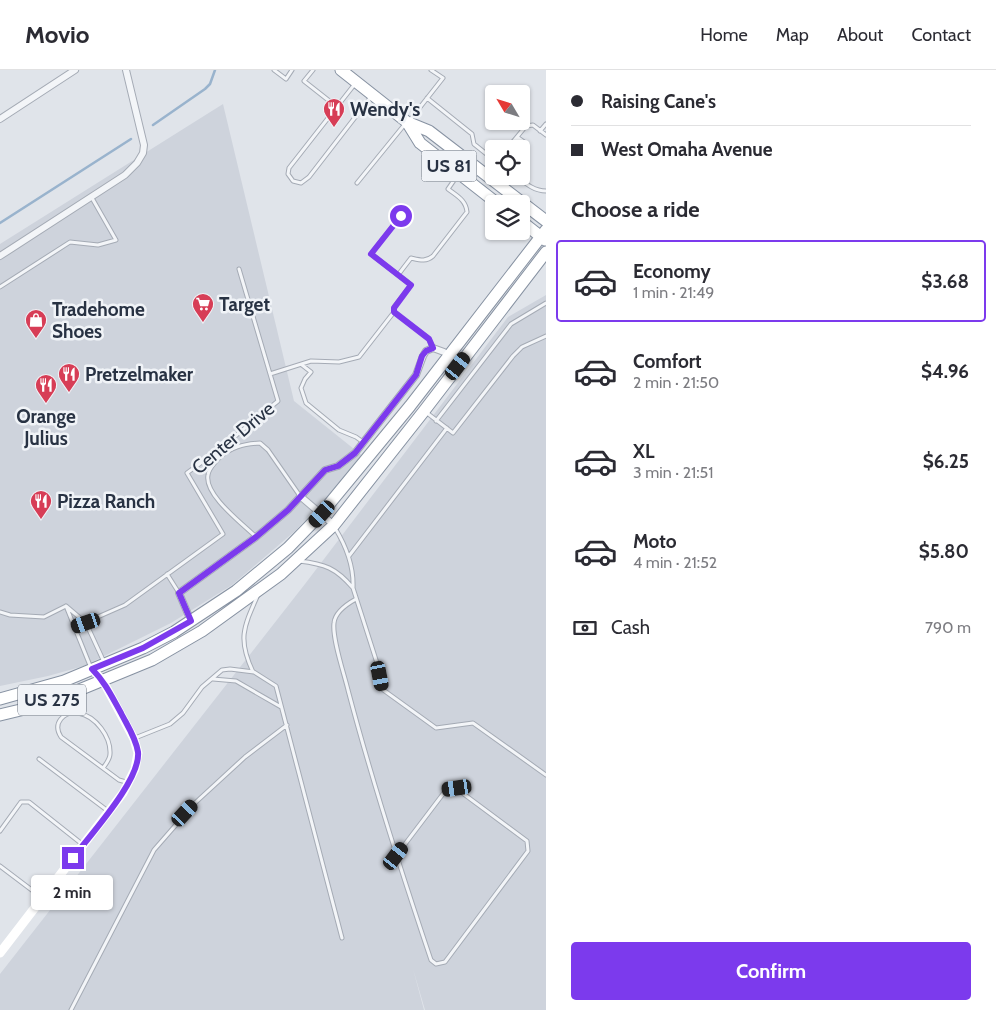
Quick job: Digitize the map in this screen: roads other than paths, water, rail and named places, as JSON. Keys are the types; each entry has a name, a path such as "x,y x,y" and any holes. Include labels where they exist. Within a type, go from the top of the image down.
{"highway":[{"name":"US 81","path":"340,70 355,77 372,95 407,122 429,131 485,166"},
{"name":"US 81","path":"407,122 420,143 486,195"},
{"name":"US 81","path":"508,185 546,220"},
{"path":"530,227 544,236"},
{"name":"US 275","path":"0,699 64,681 143,648 191,621 236,591 260,572 294,543 322,514 544,236"},
{"name":"US 275","path":"0,715 33,707 103,681 152,660 202,631 260,590 296,560 334,525 546,252"}],"street":[{"path":"0,118 75,70"},
{"path":"0,256 92,198 125,175 137,163 143,152 142,135 126,70"},
{"path":"191,621 179,593 256,537 288,510 325,470 338,466 348,460 416,375 422,356 426,351 433,348 444,352 448,356"},
{"path":"300,496 334,525"},
{"path":"103,681 104,664"},
{"path":"0,953 83,845 128,784 136,769 138,753 134,739 103,681 92,669"}],"lane":[{"path":"274,70 286,79 292,70"},
{"path":"312,70 304,81 337,107"},
{"path":"357,183 442,78 432,70"},
{"path":"355,77 337,107 289,168 288,174 293,181 301,183 309,177 372,95"},
{"path":"427,98 472,134 474,144 485,153"},
{"path":"540,131 546,124"},
{"path":"514,140 526,126 533,125 546,135"},
{"path":"517,136 522,140"},
{"path":"398,275 411,258 422,261 429,260 434,256 466,212 466,204 448,189 459,174"},
{"path":"527,185 544,192 546,191"},
{"path":"0,287 70,242 98,246 116,240 92,198"},
{"path":"270,374 311,361 339,362 359,357 394,312 394,308 411,285 371,254 401,216"},
{"name":"Center Drive","path":"167,574 223,534 187,473 278,401 239,269"},
{"path":"436,420 511,324 546,303"},
{"path":"394,312 429,339 433,348"},
{"path":"424,411 453,433 513,356 522,348 546,336"},
{"path":"302,365 311,372 301,388 306,403 339,430 364,442"},
{"path":"349,557 446,428"},
{"path":"256,537 216,499 209,486 208,476 212,466 223,454 243,444 260,443 268,450 300,496"},
{"path":"334,525 346,546 354,577 353,588 377,663 382,689 436,728 473,723 546,775"},
{"path":"296,560 331,568 343,576 353,588"},
{"path":"74,627 125,605 167,574 179,593"},
{"path":"254,672 246,657 244,628 260,590"},
{"path":"356,599 344,607 336,617 334,625 335,640 396,856 431,960 436,964 445,962 528,851 527,841 457,788 446,790 396,856"},
{"path":"66,606 86,623 104,664"},
{"path":"0,612 44,617 66,606"},
{"path":"66,606 92,669"},
{"path":"134,739 170,724 183,713 202,687 222,670 254,672 276,686 342,938"},
{"path":"213,679 236,681 282,708"},
{"path":"103,768 110,754 107,739 101,728 84,715 77,713 68,714 57,725 57,731 61,737 119,780 128,784"},
{"path":"71,1010 154,850 195,803 245,757 287,725"},
{"path":"38,759 108,811"},
{"path":"0,831 21,802 29,802 83,845"},
{"path":"0,866 42,897"}],"waterway":[{"path":"153,125 205,89 210,84 215,70"},
{"path":"0,223 131,139"}],"place":[{"name":"Wendy's","path":"334,128"},
{"name":"Target","path":"203,323"},
{"name":"Tradehome Shoes","path":"36,339"},
{"name":"Pretzelmaker","path":"69,393"},
{"name":"Orange Julius","path":"46,404"},
{"name":"Pizza Ranch","path":"41,520"}]}
